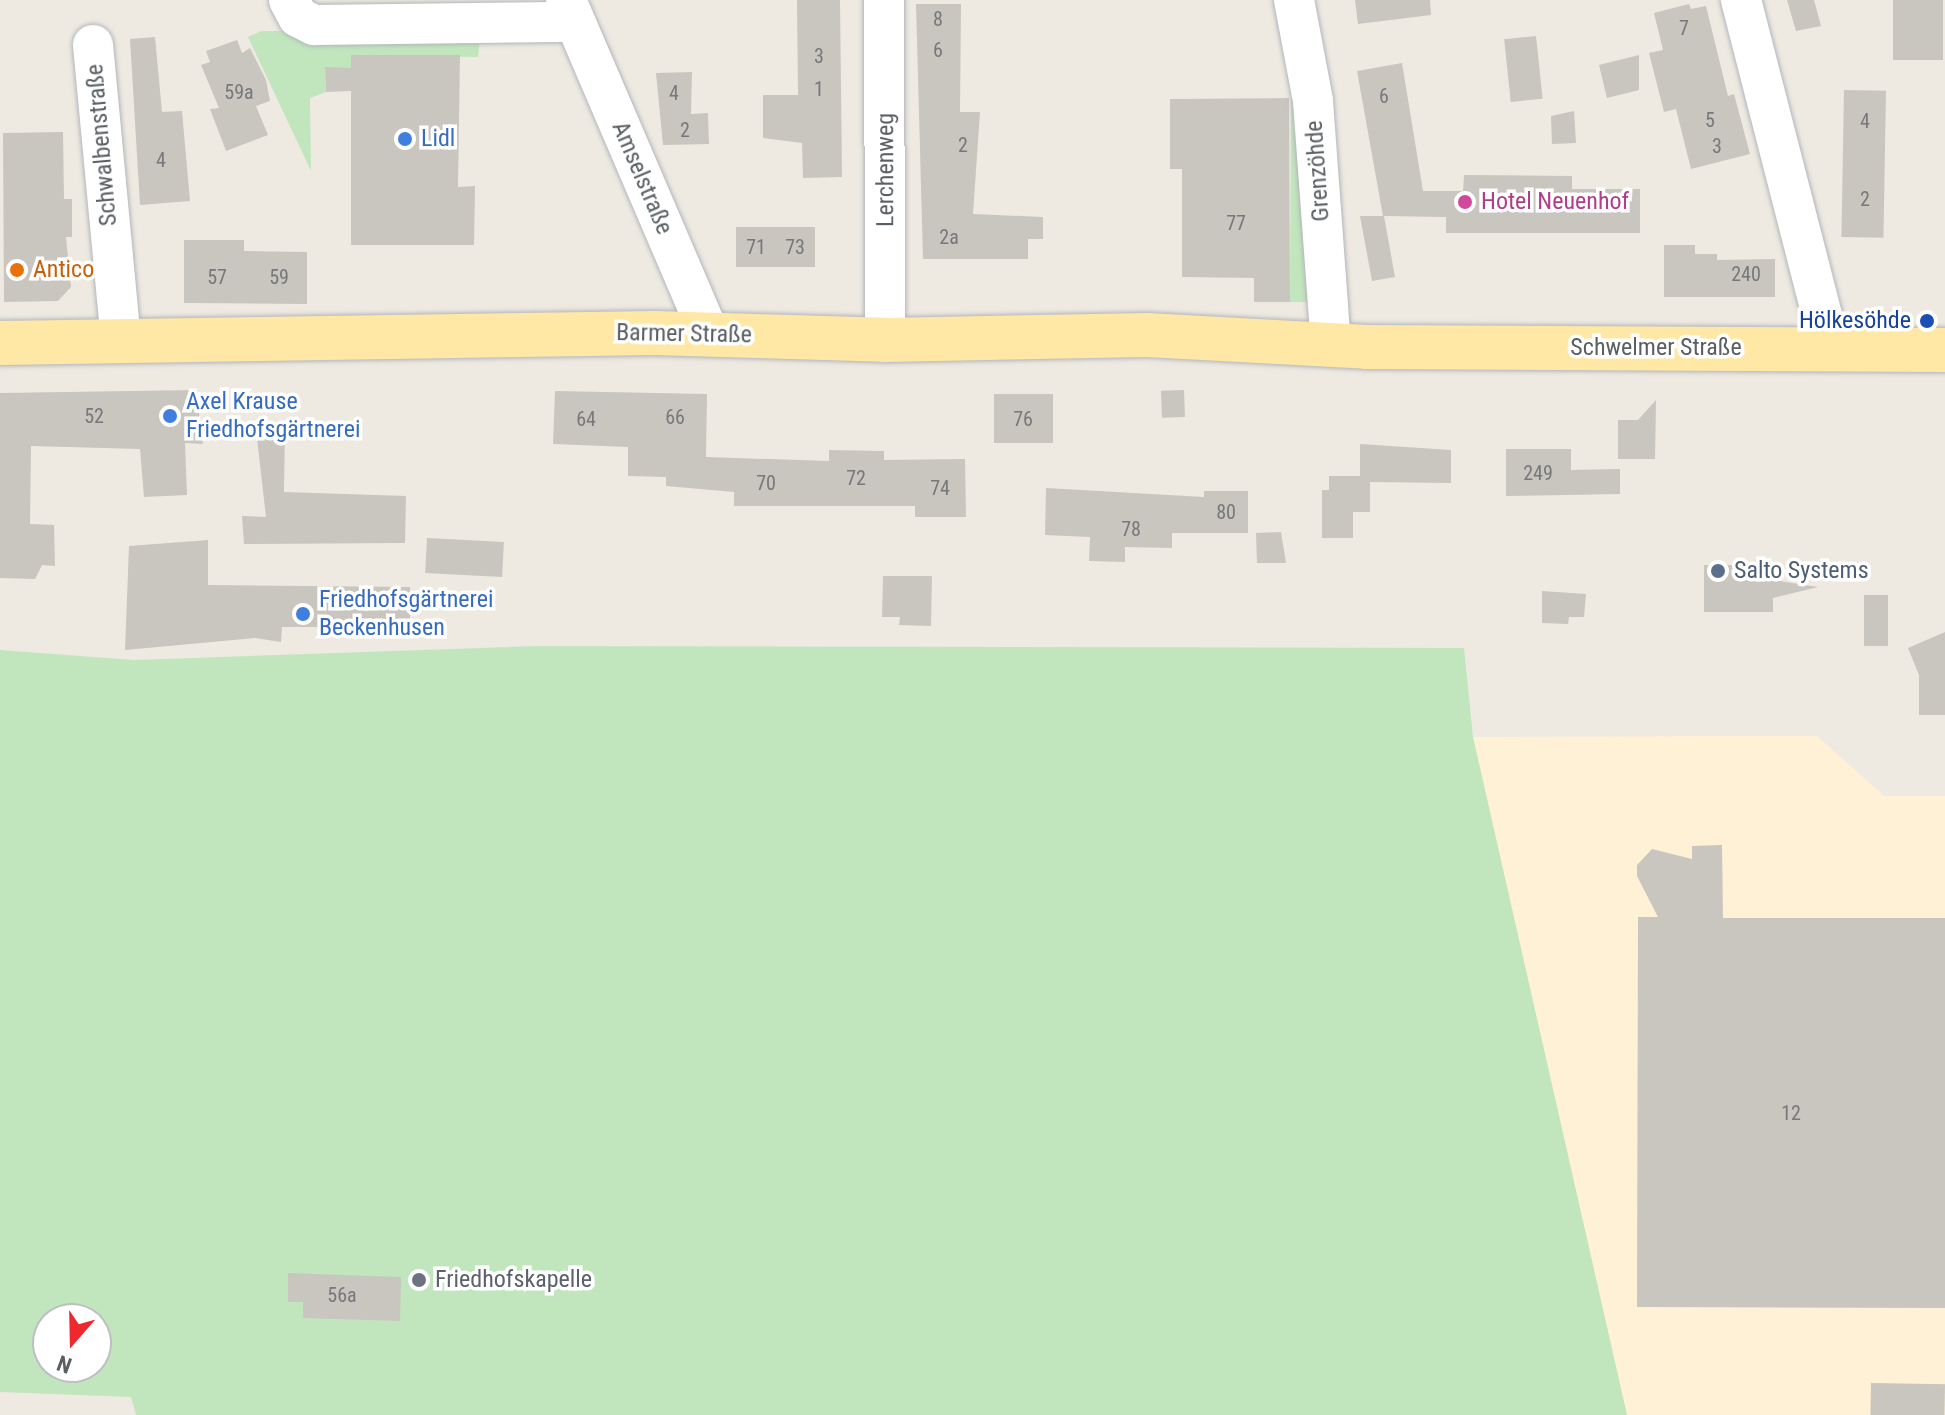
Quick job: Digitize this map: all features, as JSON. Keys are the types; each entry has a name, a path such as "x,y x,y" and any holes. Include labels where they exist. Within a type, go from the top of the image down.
{"main road":[{"name":"Barmer Straße","path":"0,343 709,333 885,340 1147,335 1349,345"},
{"name":"Schwelmer Straße","path":"1349,345 1945,350"}],"street":[{"name":"Amselstraße","path":"289,0 298,17 314,25 570,11 709,333"},
{"name":"Lerchenweg","path":"884,0 885,340"},
{"name":"Grenzöhde","path":"1294,0 1313,101 1349,345"},
{"path":"1741,0 1831,350"},
{"name":"Schwalbenstraße","path":"93,45 121,341"}],"shaded area":[{"path":"1817,736 1884,796 1945,796 1945,1415 1627,1415 1473,737"}],"green space":[{"path":"261,31 481,32 478,57 352,55 351,68 325,68 326,92 310,98 311,171 248,37"},
{"path":"1291,98 1302,106 1316,302 1290,302"},
{"path":"540,646 1464,648 1473,737 1627,1415 136,1415 131,1397 0,1392 0,650 134,660"}],"building":[{"path":"797,0 840,0 842,177 803,178 802,143 763,138 763,95 798,95"},
{"path":"1355,0 1430,0 1431,15 1358,24"},
{"path":"1787,0 1814,0 1821,26 1796,31"},
{"path":"1893,0 1943,0 1943,60 1893,60"},
{"path":"916,4 961,4 960,112 980,112 973,214 1043,217 1043,239 1028,239 1028,259 923,259"},
{"path":"1689,4 1691,9 1706,6 1728,96 1734,94 1750,154 1691,169 1676,109 1664,112 1649,53 1663,50 1654,13"},
{"path":"1536,36 1543,99 1511,102 1504,39"},
{"path":"155,37 162,112 182,111 190,201 140,205 130,39"},
{"path":"237,40 242,53 250,48 266,80 270,101 256,106 268,135 226,151 210,109 219,108 201,65 210,62 206,51"},
{"name":"Lidl","path":"351,55 460,55 458,187 475,186 474,245 351,245 351,91 326,92 325,67 351,68"},
{"path":"1639,55 1639,90 1607,98 1599,65"},
{"path":"1402,63 1423,191 1463,191 1464,175 1572,176 1572,189 1640,189 1640,233 1446,233 1446,217 1384,216 1395,277 1372,281 1360,216 1383,216 1357,71"},
{"path":"692,72 691,114 708,113 709,144 663,145 656,73"},
{"path":"1844,90 1886,91 1883,238 1841,237"},
{"path":"1289,98 1290,302 1254,302 1254,278 1182,277 1182,169 1170,169 1170,99"},
{"path":"1574,111 1576,143 1552,144 1551,116"},
{"path":"63,132 64,199 72,199 72,237 66,237 71,287 58,301 4,302 3,133"},
{"path":"736,227 815,227 815,267 736,267"},
{"path":"184,240 244,240 244,251 307,252 307,304 184,303"},
{"path":"1664,245 1695,245 1695,254 1717,254 1717,260 1775,259 1775,297 1664,297"},
{"path":"196,390 203,444 185,443 187,495 144,497 140,449 31,446 30,524 54,525 55,566 42,565 35,579 0,578 0,393"},
{"path":"1184,390 1185,417 1162,418 1161,391"},
{"path":"555,391 707,394 706,457 829,461 829,450 884,451 884,460 965,459 966,517 915,517 915,506 734,506 734,492 666,486 666,477 628,476 628,447 553,444"},
{"path":"994,394 1053,394 1053,443 994,443"},
{"path":"1656,400 1655,459 1618,459 1618,420 1638,420"},
{"path":"255,421 285,426 284,492 406,496 405,543 244,544 242,516 266,517"},
{"path":"1360,444 1451,450 1451,483 1370,482 1370,512 1353,512 1353,538 1322,538 1322,490 1329,490 1329,476 1360,476"},
{"path":"1506,449 1571,449 1571,470 1620,469 1620,494 1506,496"},
{"path":"1046,488 1204,497 1204,491 1248,491 1248,533 1172,533 1172,548 1125,547 1125,562 1089,561 1090,537 1045,535"},
{"path":"1281,532 1286,563 1257,563 1256,533"},
{"path":"427,538 504,542 502,577 425,573"},
{"path":"208,540 208,585 410,587 410,627 282,627 281,642 255,638 125,650 129,546"},
{"path":"1704,565 1772,565 1773,580 1818,587 1773,598 1773,612 1704,612"},
{"path":"883,576 932,576 931,626 899,625 900,617 882,617"},
{"path":"1542,591 1586,594 1584,617 1569,617 1568,624 1542,623"},
{"path":"1864,595 1888,595 1888,646 1864,646"},
{"path":"1945,632 1945,715 1919,715 1919,675 1908,648"},
{"path":"1722,845 1723,918 1945,918 1945,1308 1637,1307 1638,917 1658,917 1637,876 1637,865 1652,849 1692,859 1692,846"},
{"path":"288,1273 401,1277 400,1321 303,1318 303,1302 288,1302"},
{"path":"1871,1383 1945,1384 1944,1415 1870,1415"}],"place":[{"name":"Lidl","path":"405,139"},
{"name":"Hotel Neuenhof","path":"1465,202"},
{"name":"Antico","path":"17,270"},
{"name":"Hölkesöhde","path":"1927,321"},
{"name":"Axel Krause Friedhofsgärtnerei","path":"170,416"},
{"name":"Salto Systems","path":"1718,571"},
{"name":"Friedhofsgärtnerei Beckenhusen","path":"303,614"},
{"name":"Friedhofskapelle","path":"419,1280"}]}
